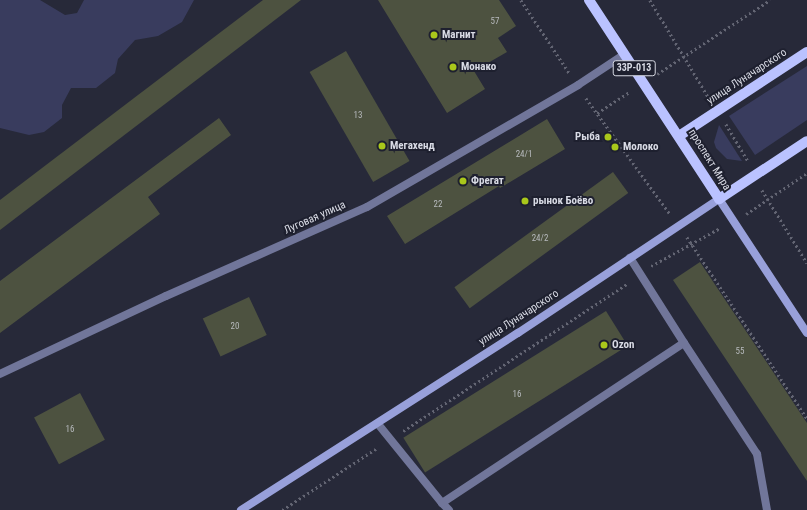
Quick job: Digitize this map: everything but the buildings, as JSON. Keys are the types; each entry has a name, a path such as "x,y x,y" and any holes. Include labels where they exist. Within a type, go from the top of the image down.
{"main road":[{"name":"проспект Мира","path":"589,0 719,199"},
{"name":"улица Луначарского","path":"679,136 807,52"},
{"name":"улица Луначарского","path":"719,199 807,141"}],"street":[{"name":"Луговая улица","path":"0,374 166,296 367,207 578,85 625,54"},
{"name":"улица Луначарского","path":"241,510 378,424 719,199"},
{"name":"проспект Мира","path":"719,199 807,334"},
{"path":"630,258 757,454 767,510"},
{"path":"442,503 684,343"},
{"path":"378,424 389,441 449,510"}],"path":[{"path":"521,0 596,114 691,242 807,418"},
{"path":"650,0 683,57 718,111 756,175 766,200 807,263"},
{"path":"596,114 770,0"},
{"path":"282,510 641,274 691,242 734,221 807,173"}],"shaded area":[{"path":"0,0 40,0 65,15 77,13 84,0 194,0 182,22 158,36 135,40 118,59 115,73 96,88 71,88 62,105 62,118 44,132 29,135 0,128"},
{"path":"807,66 807,120 755,155 729,116"},
{"path":"719,125 742,161 727,159 716,148 714,142"}],"place":[{"name":"Магнит","path":"434,35"},
{"name":"Монако","path":"453,67"},
{"name":"Рыба","path":"608,137"},
{"name":"Мегахенд","path":"382,146"},
{"name":"Молоко","path":"615,147"},
{"name":"Фрегат","path":"463,181"},
{"name":"рынок Боёво","path":"525,201"},
{"name":"Ozon","path":"604,345"}]}
